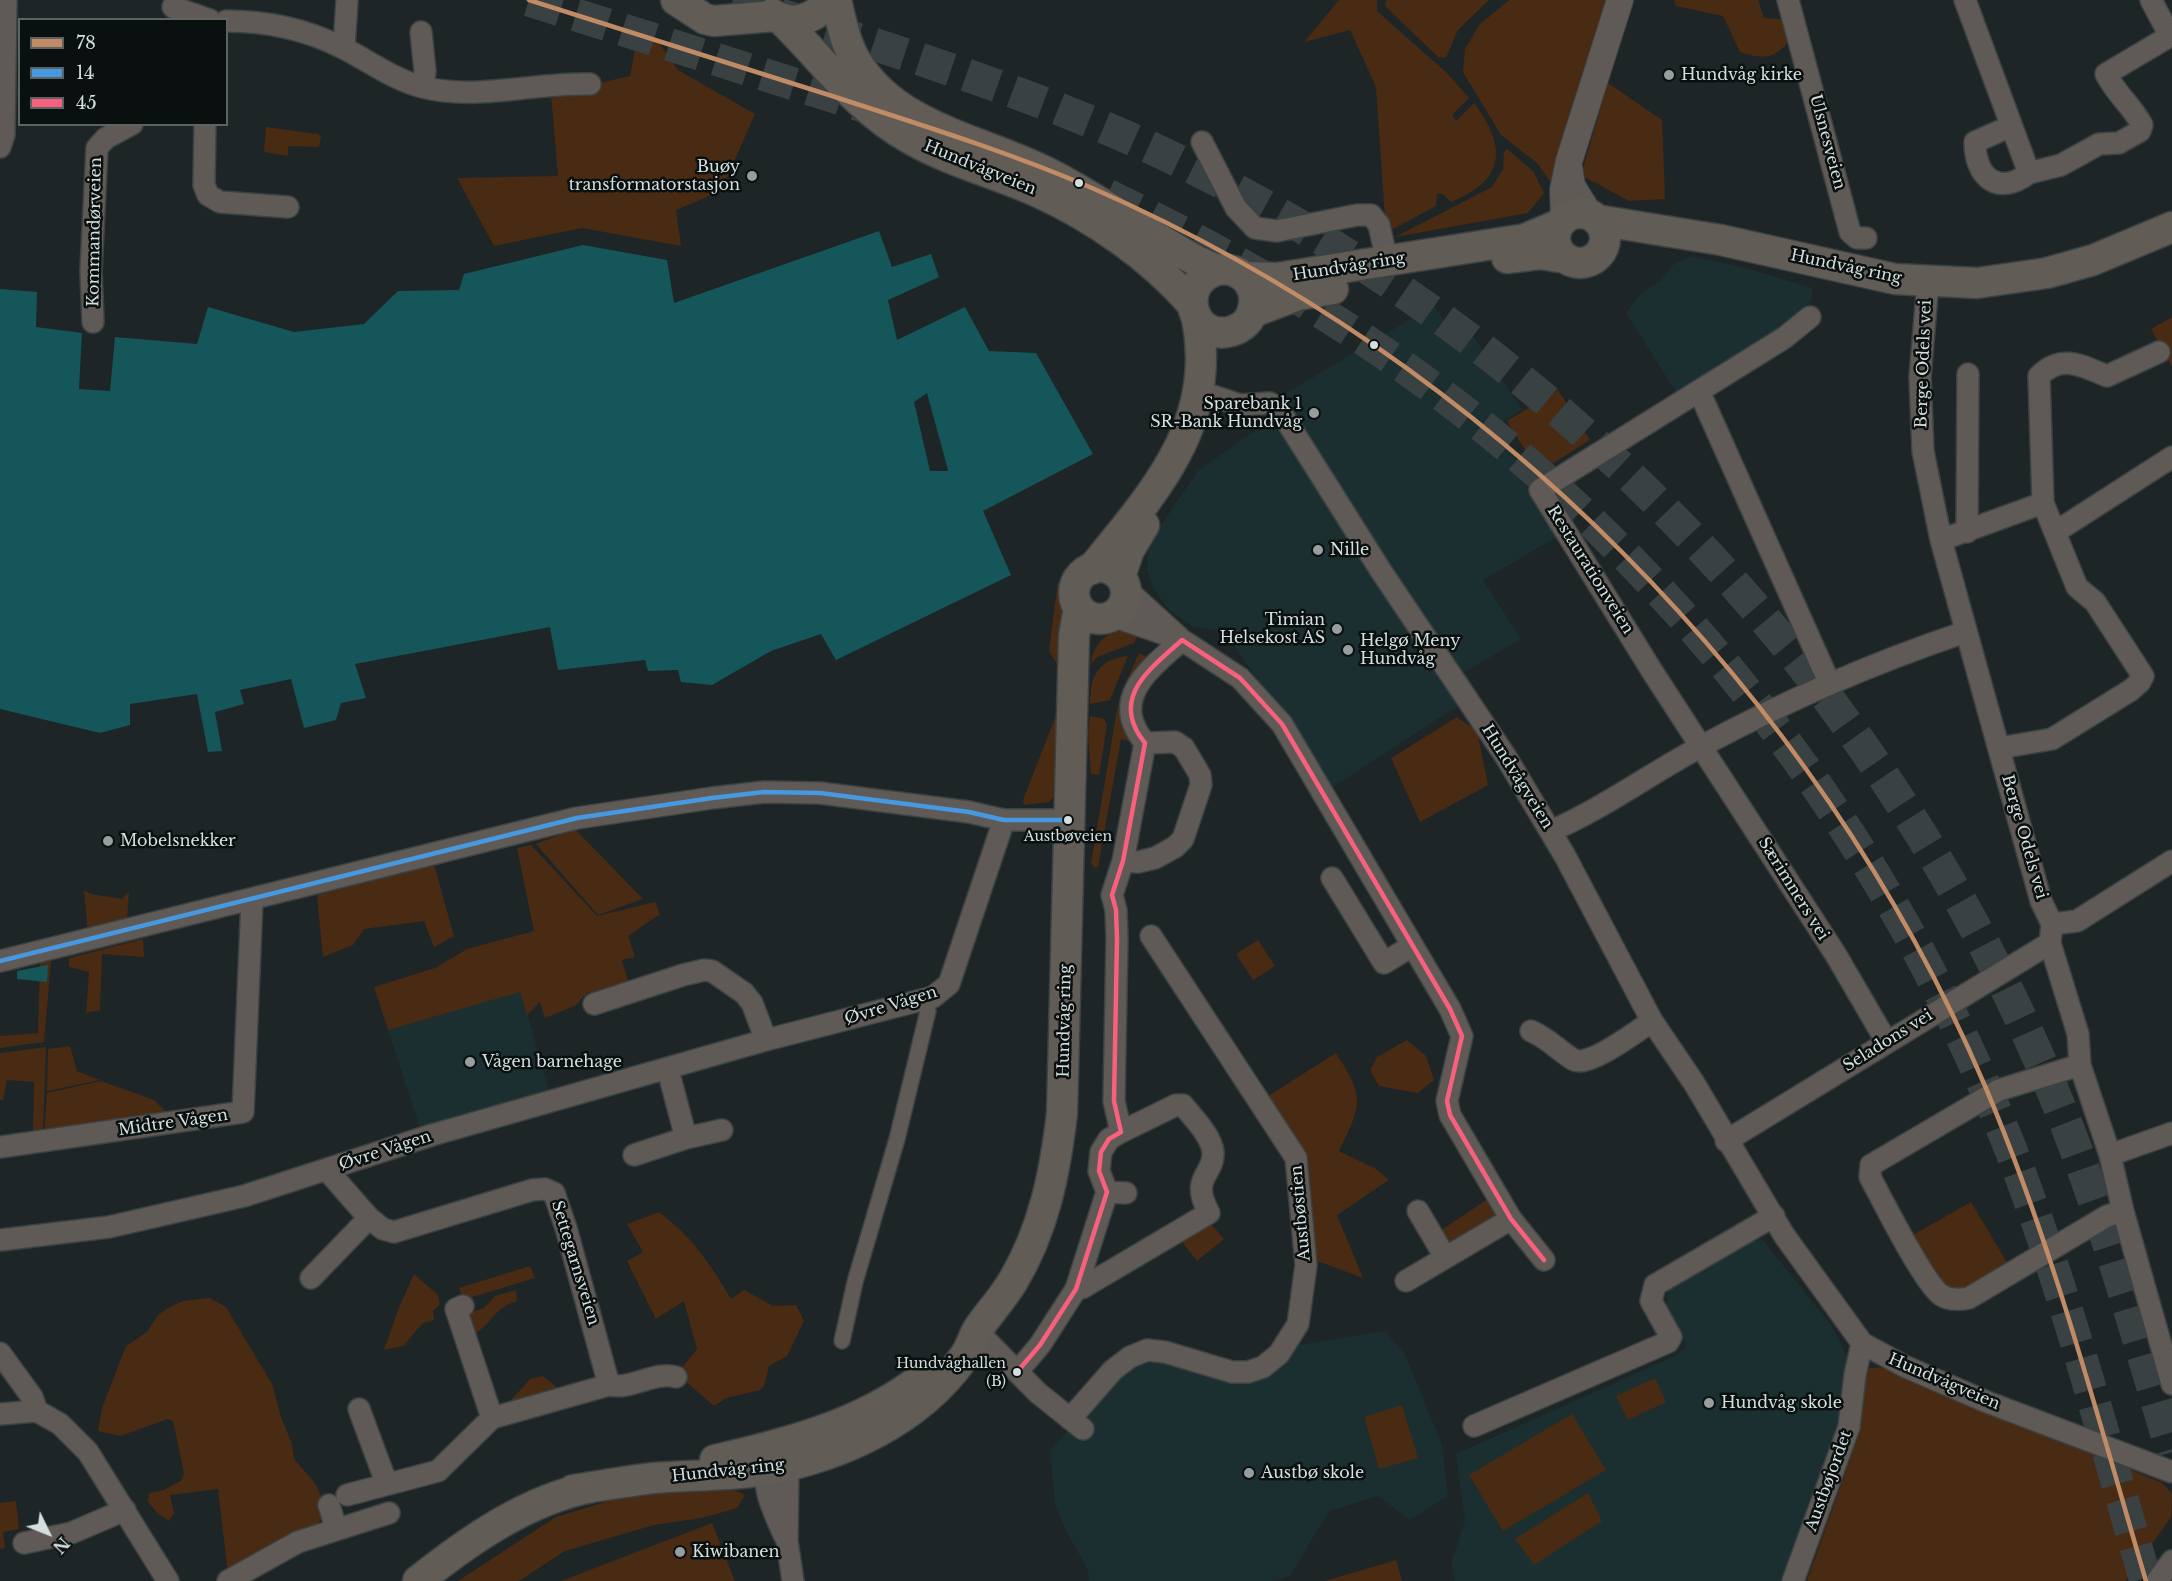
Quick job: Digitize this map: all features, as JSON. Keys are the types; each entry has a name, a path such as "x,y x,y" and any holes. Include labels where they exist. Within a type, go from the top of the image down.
{"main road":[{"path":"676,0 713,3 723,0"},
{"path":"676,0 705,19 714,21 771,11 793,21 807,19 819,12 829,0"},
{"name":"Hundvågveien","path":"836,0 855,60 875,83 904,109 939,128 1052,174 1173,248 1230,273"},
{"name":"Hundvågveien","path":"771,11 858,100 888,125 951,159 1039,192 1070,209 1156,267 1194,311"},
{"path":"1564,258 1559,253 1554,240 1582,225"},
{"name":"Hundvåg ring","path":"1230,273 1277,278 1526,239 1582,225 1658,231 1721,240 1862,273 1928,282 1977,283 2047,273 2093,260 2172,227"},
{"name":"Hundvåg ring","path":"1244,321 1298,295 1527,254 1550,254 1585,263 1596,257 1582,225"},
{"path":"1230,273 1254,293 1244,321 1223,356 1213,396 1193,449 1112,578 1190,427 1203,367 1194,311 1195,286 1201,278 1230,273"},
{"path":"1194,311 1203,325 1219,332 1244,321"},
{"path":"1099,614 1075,597 1075,585 1082,575 1112,578"},
{"name":"Hundvåg ring","path":"418,1581 447,1558 505,1521 573,1490 727,1457 777,1459 832,1427 873,1410 918,1381 977,1331 1012,1283 1032,1245 1047,1203 1057,1159 1064,1063 1074,691 1099,614 1123,604 1112,578"}],"street":[{"path":"0,147 4,135 6,0"},
{"path":"344,48 347,0"},
{"path":"1582,225 1572,186 1569,161 1620,0"},
{"name":"Ulsnesveien","path":"1788,0 1850,232 1857,238 1866,238"},
{"path":"1965,0 2029,173"},
{"path":"2011,126 1975,142 1985,175 1990,182 2001,184 2015,182 2029,173 2061,165 2100,144 2119,143 2140,130 2142,125 2136,115 2118,96 2106,74 2170,36 2151,0"},
{"path":"173,9 203,18"},
{"path":"228,21 278,25 344,48 375,67 423,87 468,91 590,84"},
{"path":"421,32 425,71 423,87"},
{"name":"Kommandørveien","path":"93,322 91,271 97,148 106,138 128,126"},
{"path":"205,126 204,185 208,195 220,202 288,207"},
{"path":"1202,142 1236,208 1255,228 1276,231 1357,215 1371,215 1379,225 1387,261"},
{"name":"Berge Odels vei","path":"1928,282 1920,377 1922,439 1941,540 2078,1034 2080,1065 2110,1155 2122,1211 2172,1384"},
{"name":"Restaurationveien","path":"1702,746 1652,671 1540,490 1785,338 1810,318"},
{"path":"1999,748 2052,739 2142,680 2142,673 2102,613 2077,587 2057,531 2043,503 2039,376 2055,365 2073,362 2107,376 2158,352"},
{"path":"1968,374 1968,532"},
{"path":"1699,391 1830,682"},
{"name":"Hundvågveien","path":"1213,396 1240,405 1270,403 1276,406 1381,571 1506,757 1551,831 1652,1021 1694,1083 1726,1141 1816,1281 1862,1343 1904,1366 1987,1402 2172,1472"},
{"path":"2057,531 2172,457"},
{"path":"1941,540 2043,503"},
{"path":"1112,578 1182,640 1240,678 1282,724 1462,1031 1461,1046 1447,1101 1450,1115 1511,1219 1544,1260"},
{"path":"1099,614 1182,640"},
{"path":"1551,831 1702,746 1830,682 1965,632"},
{"path":"1145,743 1138,735 1130,705 1131,695 1141,678 1182,640"},
{"path":"1123,861 1138,862 1155,858 1175,847 1183,839 1201,785 1200,775 1184,748 1175,742 1145,743"},
{"path":"1121,1132 1114,1101 1117,939 1116,910 1112,895 1123,861 1145,743"},
{"name":"Særimners vei","path":"1702,746 1836,955 1881,1034"},
{"path":"0,961 577,818 712,798 764,792 819,793 969,812 1004,820 1069,820"},
{"name":"Øvre Vågen","path":"0,1240 133,1223 244,1196 432,1135 668,1070 766,1040 924,1000 943,992 949,984 1004,820"},
{"name":"Seladons vei","path":"1726,1141 2051,934 2077,921 2172,861"},
{"path":"1332,878 1384,963 1412,946"},
{"name":"Midtre Vågen","path":"0,1147 243,1112 252,900"},
{"name":"Austbøstien","path":"1017,1372 1077,1424 1113,1370 1130,1357 1147,1350 1165,1352 1232,1372 1248,1372 1263,1367 1279,1354 1298,1324 1306,1265 1296,1158 1151,936"},
{"path":"594,1004 672,978 704,970 712,971 744,993 753,1003 766,1040"},
{"name":"Øvre Vågen","path":"842,1341 855,1282 897,1139 928,1011"},
{"path":"1531,1031 1555,1044 1574,1059 1582,1061 1603,1052 1652,1021"},
{"path":"2080,1065 1987,1096 1871,1165 1870,1177 1934,1287 1941,1295 1950,1299 1969,1298 2107,1216 2122,1211"},
{"path":"668,1070 686,1138"},
{"path":"977,1331 1017,1372 1040,1345 1076,1289 1116,1193 1099,1171 1099,1160 1104,1146 1121,1132 1176,1105 1183,1105 1211,1146 1213,1154 1201,1184 1202,1196 1209,1213 1082,1288 1076,1289"},
{"path":"634,1155 686,1138 722,1130"},
{"path":"2110,1155 2172,1133"},
{"name":"Settegarnsveien","path":"327,1170 369,1218 383,1229 394,1232 532,1190 545,1189 554,1193 560,1204 609,1385"},
{"path":"1185,1173 1206,1170"},
{"path":"1419,1211 1445,1257"},
{"path":"1474,1426 1668,1342 1671,1337 1651,1300 1655,1285 1774,1216"},
{"path":"311,1278 369,1218"},
{"path":"1406,1281 1511,1219"},
{"path":"463,1306 456,1309 492,1418"},
{"name":"Austbøjordet","path":"1793,1581 1849,1427 1862,1343"},
{"path":"0,1353 32,1397 38,1411"},
{"path":"347,1494 387,1482 438,1471 492,1418 609,1385 621,1388 665,1376 676,1377"},
{"path":"359,1409 387,1482"},
{"path":"0,1414 38,1411 60,1424 76,1438 125,1510 168,1581"},
{"path":"777,1459 767,1494 787,1541 793,1581"},
{"path":"329,1505 336,1528"},
{"path":"24,1543 71,1533 125,1510"},
{"path":"228,1581 277,1552 336,1528 389,1513"},
{"path":"2157,1581 2172,1561"}],"shaded area":[{"path":"1339,0 1377,0 1377,11 1447,73 1469,98 1452,115 1456,121 1474,103 1485,119 1496,148 1491,173 1482,183 1451,202 1443,194 1437,194 1436,206 1386,233 1376,87 1350,30 1304,42"},
{"path":"1386,0 1489,0 1458,30 1446,58 1438,57 1385,6"},
{"path":"1509,0 1610,0 1558,178 1550,181 1537,163 1501,135 1463,72 1465,49 1480,24"},
{"path":"1674,0 1758,0 1764,18 1781,19 1787,27 1788,42 1772,55 1760,57 1740,52 1723,16 1676,6"},
{"path":"641,17 678,70 755,114 721,191 676,210 681,246 582,228 494,246 457,178 558,176 551,94 630,76"},
{"path":"1608,83 1662,120 1665,199 1629,201 1581,175"},
{"path":"266,127 318,134 321,137 319,147 288,146 288,156 264,152"},
{"path":"1507,149 1533,171 1544,193 1528,213 1395,237 1492,187 1503,169 1504,152"},
{"path":"1690,256 1738,266 1813,288 1811,301 1801,317 1678,395 1626,313 1640,295 1662,279 1673,265"},
{"path":"1434,305 1455,338 1469,330 1522,410 1496,426 1562,534 1483,580 1521,639 1465,672 1478,693 1331,788 1225,632 1192,626 1168,609 1154,589 1147,571 1148,544 1198,471 1288,407 1282,396"},
{"path":"2172,317 2172,367 2151,329"},
{"path":"1558,390 1590,440 1539,472 1507,421"},
{"path":"1058,581 1068,622 1059,697 1057,664 1049,651"},
{"path":"1125,630 1140,632 1134,643 1097,657 1090,665 1094,651 1101,641 1111,634"},
{"path":"1139,653 1153,659 1139,670 1136,743 1121,739 1098,867 1094,868 1091,863 1117,710"},
{"path":"1128,656 1110,700 1090,704 1092,685 1098,670 1110,661"},
{"path":"1090,716 1104,719 1107,725 1099,775 1091,774 1088,735"},
{"path":"1457,717 1477,731 1488,785 1420,822 1391,758"},
{"path":"1055,718 1061,718 1059,791 1049,802 1024,805 1023,800"},
{"path":"575,829 643,899 598,915 536,844"},
{"path":"531,845 597,916 655,902 660,914 628,936 635,957 622,960 628,982 587,993 575,1006 545,1018 540,1002 527,1015 520,992 388,1030 374,987 435,968 467,949 534,931 517,848"},
{"path":"434,865 454,936 434,947 424,921 364,929 353,945 323,957 317,895"},
{"path":"84,890 91,894 122,899 129,891 127,921 88,933"},
{"path":"143,939 144,957 102,954 100,1010 86,1013 89,972 69,967 69,958"},
{"path":"1258,940 1275,966 1253,980 1236,954"},
{"path":"51,961 44,1042 0,1048 0,1036 38,1033 40,962"},
{"name":"Vågen barnehage","path":"521,991 550,1094 421,1131 388,1030"},
{"path":"1407,1040 1426,1056 1434,1080 1418,1093 1379,1086 1370,1070 1377,1057"},
{"path":"70,1046 77,1071 100,1080 47,1091 48,1049"},
{"path":"46,1047 43,1133 33,1134 34,1082 7,1080 3,1100 0,1100 0,1053"},
{"path":"1336,1053 1352,1081 1357,1101 1356,1111 1339,1151 1376,1169 1389,1180 1337,1215 1363,1278 1312,1259 1305,1170 1265,1098"},
{"path":"101,1081 154,1100 172,1118 44,1136 47,1093"},
{"path":"1491,1197 1499,1208 1497,1219 1453,1247 1437,1233"},
{"path":"1971,1202 2009,1266 1976,1287 1957,1292 1939,1282 1911,1236"},
{"path":"659,1212 700,1251 731,1299 744,1290 773,1306 796,1305 804,1321 787,1356 769,1366 764,1386 760,1390 726,1398 714,1406 677,1374 697,1349 684,1301 656,1319 627,1261 643,1252 627,1224"},
{"path":"1210,1223 1224,1239 1197,1261 1179,1238"},
{"name":"Hundvåg skole","path":"1762,1239 1831,1325 1851,1364 1846,1416 1786,1581 1455,1581 1451,1564 1465,1521 1456,1454 1677,1355 1686,1346 1666,1303 1670,1287 1746,1243"},
{"path":"530,1266 535,1278 463,1300 459,1288"},
{"path":"414,1274 438,1295 440,1304 433,1311 434,1320 423,1323 403,1346 384,1350 398,1310"},
{"path":"516,1290 517,1301 502,1308 484,1327 471,1336 468,1319 472,1312 484,1308 495,1296"},
{"path":"210,1298 226,1307 272,1384 281,1417 292,1444 294,1459 315,1483 321,1496 323,1517 312,1530 228,1574 218,1489 170,1495 174,1513 169,1521 158,1514 148,1502 149,1493 164,1490 182,1480 184,1473 173,1421 168,1419 120,1436 98,1431 102,1408 126,1346 147,1332 158,1315 170,1307 183,1301"},
{"name":"Austbø skole","path":"1385,1331 1405,1354 1442,1445 1448,1496 1410,1520 1378,1496 1329,1511 1290,1576 1272,1581 1089,1581 1088,1570 1065,1529 1055,1503 1050,1450 1131,1367 1143,1361 1159,1359 1280,1366 1299,1345"},
{"path":"1886,1367 2162,1483 2172,1493 2171,1517 2126,1581 1807,1581 1857,1440 1861,1381 1869,1368"},
{"path":"543,1376 560,1390 503,1409 530,1379"},
{"path":"1655,1378 1666,1402 1628,1420 1616,1396"},
{"path":"1402,1405 1418,1458 1379,1469 1364,1417"},
{"path":"1572,1414 1606,1470 1503,1531 1469,1475"},
{"path":"730,1488 745,1495 737,1508 702,1518 654,1525 565,1551 519,1581 458,1581 556,1517 615,1499 659,1491"},
{"path":"1588,1493 1602,1521 1534,1565 1515,1539"},
{"path":"16,1501 19,1529 3,1532 5,1548 0,1549 0,1503"},
{"name":"Kiwibanen","path":"712,1523 735,1581 561,1581"},
{"path":"1396,1560 1402,1581 1325,1581"}],"water":[{"path":"879,231 892,267 931,254 939,277 888,300 897,340 965,307 989,351 1036,353 1093,454 983,511 1011,575 836,660 821,634 771,651 712,685 681,682 678,670 648,671 645,660 558,670 550,627 355,664 366,698 341,703 336,720 304,728 291,679 240,690 244,704 215,712 222,751 208,752 197,694 130,704 130,725 100,733 0,709 0,289 37,292 36,327 82,333 79,389 110,391 115,337 197,344 208,307 294,332 364,324 398,291 459,290 464,274 583,245 667,260 674,303","holes":["927,393 948,471 930,471 914,402"]},
{"path":"48,965 47,982 17,979 17,971"}],"tunnel":[{"path":"529,0 876,110"},
{"path":"733,0 852,37 1030,98 1145,145 1201,172 1336,248 1464,335 1583,433 1694,540 1796,657 1887,782 1967,914 2036,1052 2076,1150 2111,1250 2172,1452"},
{"path":"1107,195 1222,254 1333,319 1404,367 1496,438 1584,515 1666,598 1742,686 1812,779 1876,877 1933,978 1983,1083 2008,1143 2053,1267 2146,1581"}],"transit line":[{"name":"78","path":"529,0 962,138 1092,188 1237,260 1374,345 1503,443 1623,553 1732,673 1830,803 1914,941 1985,1086 2032,1208 2073,1331 2146,1581"},
{"name":"45","path":"1017,1372 1040,1345 1076,1289 1107,1192 1099,1171 1101,1152 1109,1139 1121,1132 1114,1101 1117,939 1116,910 1112,895 1123,861 1145,743 1135,727 1131,712 1132,698 1147,673 1182,640 1240,678 1282,724 1450,1009 1462,1036 1447,1101 1450,1115 1511,1219 1544,1260"},
{"name":"14","path":"0,961 577,818 712,798 764,792 820,793 969,812 1004,820 1068,820"}],"place":[{"name":"Hundvåg kirke","path":"1669,75"},
{"name":"Buøy transformatorstasjon","path":"752,176"},
{"name":"Sparebank 1 SR-Bank Hundvåg","path":"1314,413"},
{"name":"Nille","path":"1318,550"},
{"name":"Timian Helsekost AS","path":"1337,629"},
{"name":"Helgø Meny Hundvåg","path":"1348,650"},
{"name":"Austbøveien","path":"1068,820"},
{"name":"Mobelsnekker","path":"108,841"},
{"name":"Vågen barnehage","path":"470,1062"},
{"name":"Hundvåghallen (B)","path":"1017,1372"},
{"name":"Hundvåg skole","path":"1709,1403"},
{"name":"Austbø skole","path":"1249,1473"},
{"name":"Kiwibanen","path":"680,1552"}]}
